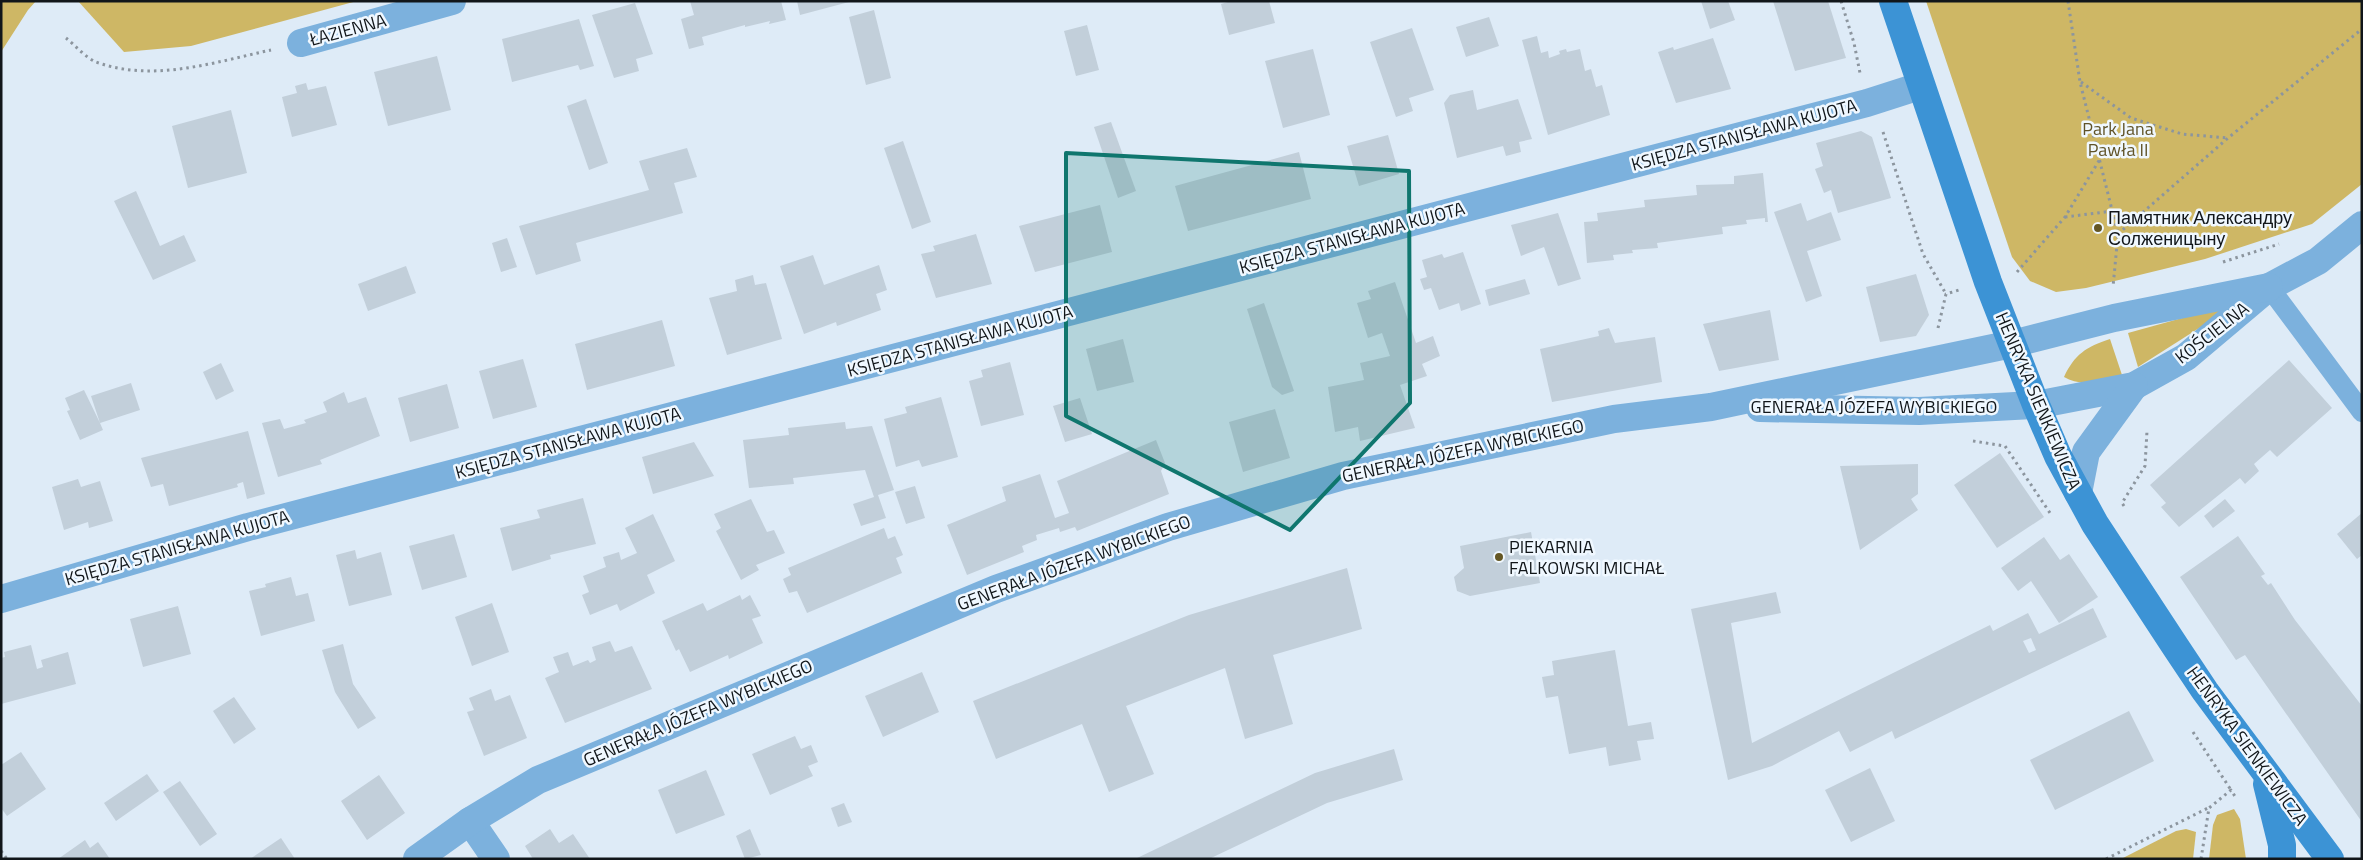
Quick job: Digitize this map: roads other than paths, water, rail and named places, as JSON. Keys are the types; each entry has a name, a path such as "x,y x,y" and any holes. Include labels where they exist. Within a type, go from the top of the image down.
{"main road":[{"name":"HENRYKA SIENKIEWICZA","path":"1893,1 1920,86 1948,161 1988,282 2036,405 2078,493 2095,524 2175,646 2330,859"},
{"path":"2260,764 2272,799 2282,845 2282,859"}],"street":[{"name":"ŁAZIENNA","path":"301,43 452,1"},
{"name":"KSIĘDZA STANISŁAWA KUJOTA","path":"1,599 267,522 1866,103 1920,86"},
{"name":"KOŚCIELNA","path":"2036,405 2134,386 2186,357 2269,287 2318,261 2362,225"},
{"name":"KOŚCIELNA","path":"2012,344 2114,318 2269,287"},
{"name":"GENERAŁA JÓZEFA WYBICKIEGO","path":"417,859 470,821 538,780 996,589 1168,527 1343,476 1414,460 1614,419 1711,407 2012,344"},
{"path":"2078,493 2086,452 2134,386"},
{"name":"GENERAŁA JÓZEFA WYBICKIEGO","path":"1711,407 1919,411 2036,405"},
{"path":"470,821 496,859"}],"lane":[{"path":"2269,287 2362,412"}],"place":[{"name":"Памятник Александру Солженицыну","path":"2098,228"},
{"name":"PIEKARNIA FALKOWSKI MICHAŁ","path":"1499,557"}],"park label":[{"name":"Park Jana Pawła II","path":"2118,139"}]}
